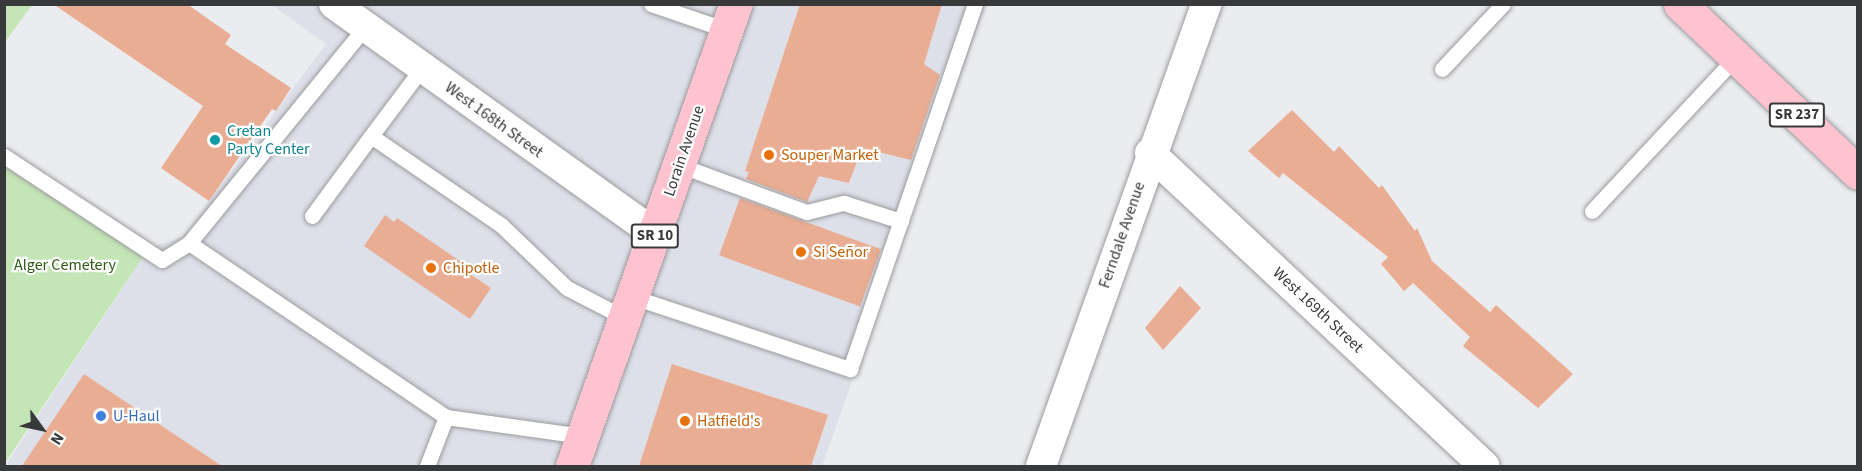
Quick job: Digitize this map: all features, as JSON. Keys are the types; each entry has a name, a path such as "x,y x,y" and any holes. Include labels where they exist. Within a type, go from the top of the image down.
{"main road":[{"name":"SR 237","path":"1680,4 1857,172"},
{"name":"Lorain Avenue","path":"572,466 731,17"}],"street":[{"name":"West 168th Street","path":"334,4 655,234"},
{"name":"Ferndale Avenue","path":"1041,466 1150,153 1206,4"},
{"name":"West 169th Street","path":"1150,153 1485,466"}],"lane":[{"path":"651,4 731,17"},
{"path":"371,136 501,225 567,288 850,369 975,4"},
{"path":"1442,69 1503,4"},
{"path":"4,156 162,260 189,243 365,27"},
{"path":"1592,211 1736,57"},
{"path":"312,216 422,68"},
{"path":"680,165 807,212 844,203 901,221"},
{"path":"189,243 446,417 583,436"},
{"path":"427,466 446,417"}],"shaded area":[{"path":"272,5 986,5 822,466 5,466 149,248 182,237 326,44"}],"green space":[{"path":"4,5 32,5 5,42"},
{"name":"Alger Cemetery","path":"5,150 149,248 5,463"}],"building":[{"path":"53,4 187,4 231,35 225,44 291,88 276,111 272,109 209,201 161,168 203,106"},
{"path":"800,4 942,4 924,64 940,75 911,160 862,148 849,183 819,176 807,202 746,179 749,172 745,171"},
{"path":"1292,110 1334,152 1339,146 1379,188 1382,185 1415,231 1417,228 1432,261 1490,312 1496,305 1573,374 1538,408 1463,346 1470,337 1413,283 1404,291 1381,264 1388,257 1283,173 1279,178 1248,151"},
{"name":"Si Señor","path":"740,198 881,249 860,307 719,255"},
{"name":"Chipotle","path":"385,215 394,222 397,218 467,266 464,270 491,288 470,319 364,246"},
{"path":"1180,286 1201,308 1163,350 1145,328"},
{"path":"672,364 828,415 811,466 639,466"},
{"name":"U-Haul","path":"84,374 222,466 22,466"}],"place":[{"name":"Cretan Party Center","path":"215,140"},
{"name":"Souper Market","path":"769,155"},
{"name":"Si Señor","path":"801,252"},
{"name":"Chipotle","path":"431,268"},
{"name":"U-Haul","path":"101,416"},
{"name":"Hatfield's","path":"685,421"}]}
